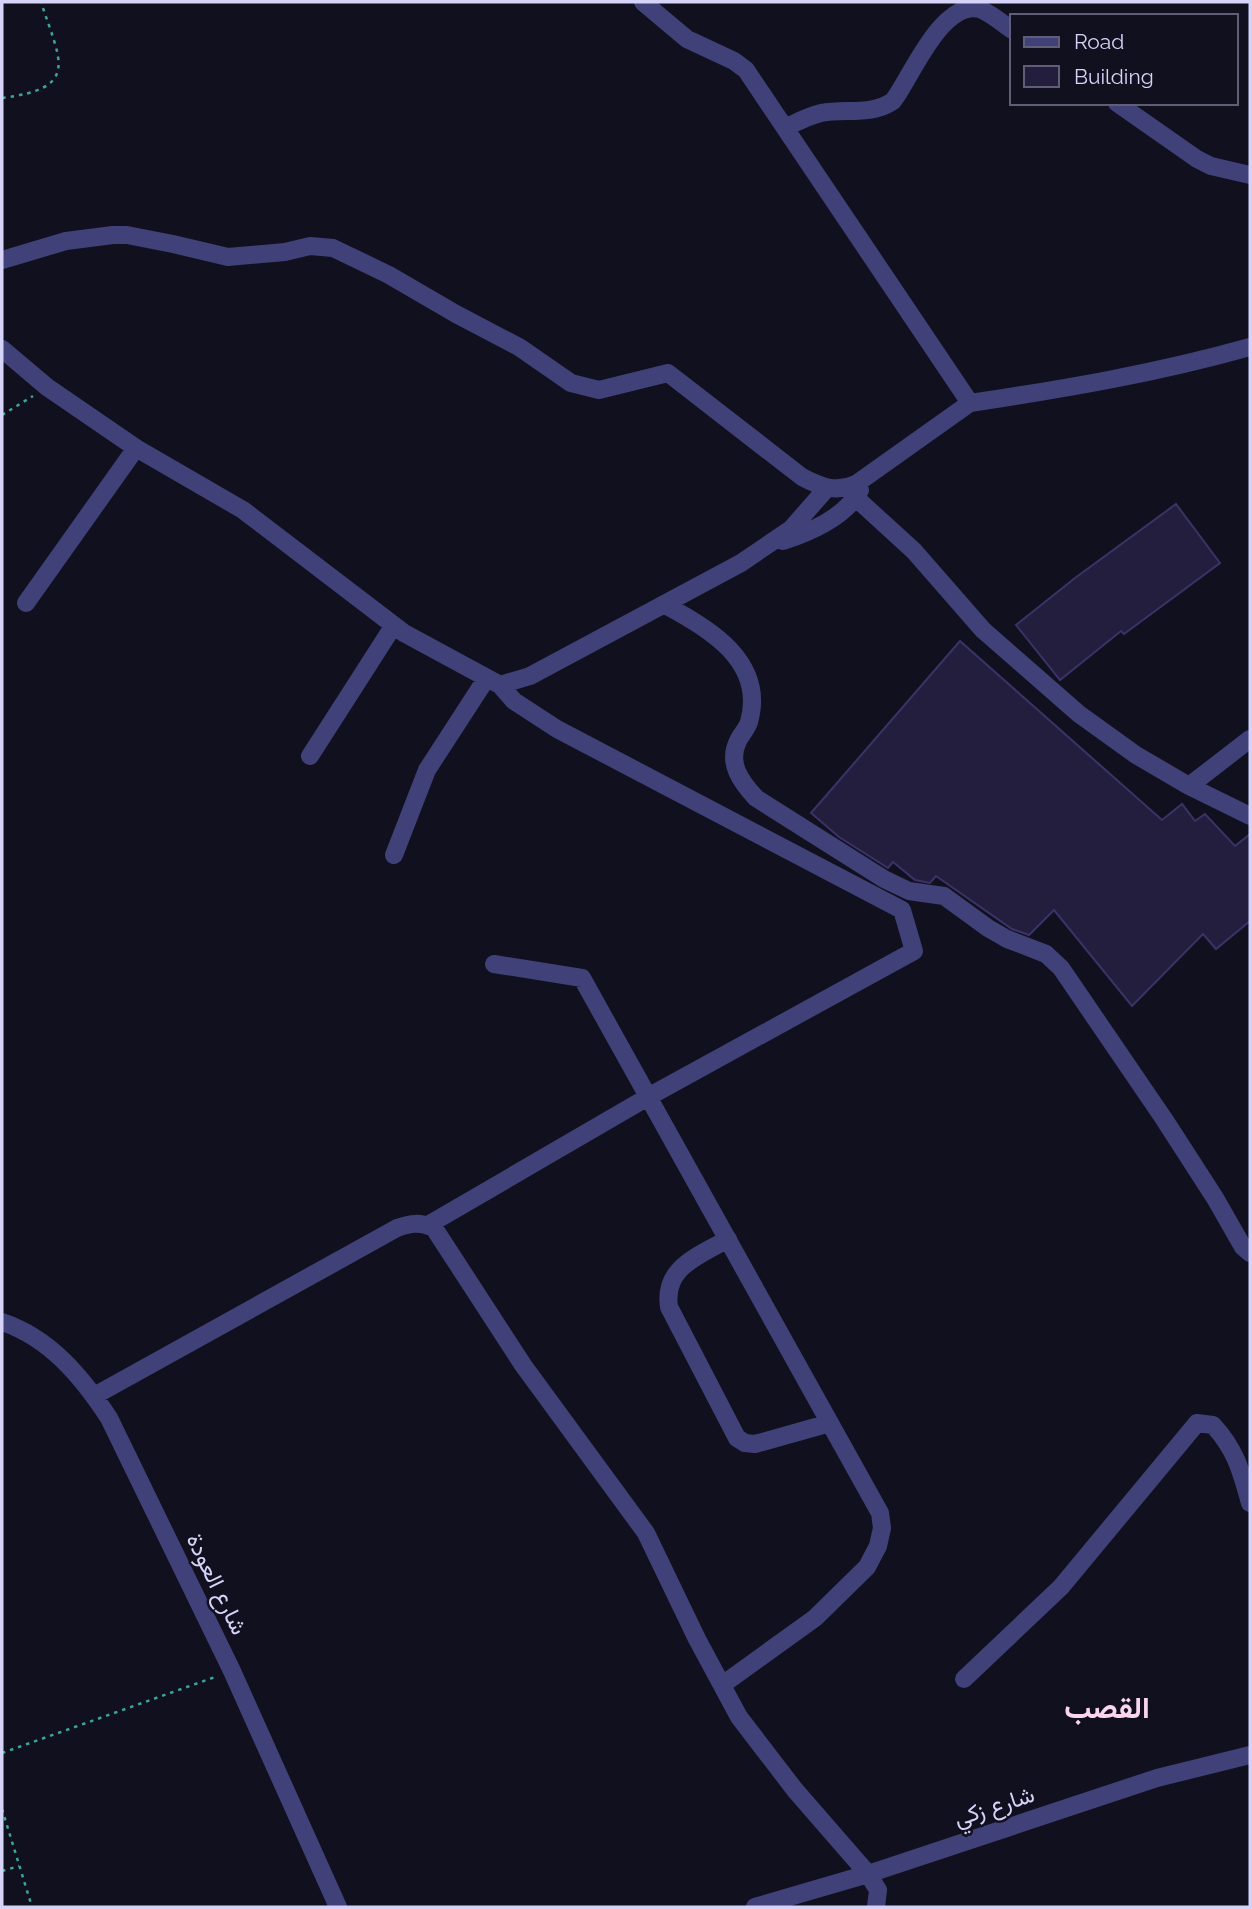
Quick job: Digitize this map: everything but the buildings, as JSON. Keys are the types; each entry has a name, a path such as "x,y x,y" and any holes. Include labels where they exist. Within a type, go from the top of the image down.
{"street":[{"path":"643,2 687,39 747,70 970,403"},
{"path":"785,128 806,117 823,113 883,108 901,91 930,39 943,20 955,11 968,7 979,8 1010,29"},
{"path":"1120,105 1210,166 1250,175"},
{"path":"2,260 66,241 113,235 173,243 229,257 285,252 310,246 332,248 389,275 519,347 571,383 598,390 668,373 802,477 827,488 846,488 866,478 970,403 1088,386 1250,347"},
{"path":"2,349 47,387 136,449 243,510 394,625 493,682 514,701 557,729 902,910 914,951 648,1097 428,1225"},
{"path":"26,603 136,449"},
{"path":"767,547 793,538 839,514 856,498 866,478"},
{"path":"394,855 427,770 493,682 530,676 665,605 767,547 791,529 827,488"},
{"path":"856,498 914,551 983,630 1079,713 1136,755 1189,786 1250,816"},
{"path":"665,605 712,632 729,647 749,683 752,702 749,725 738,741 734,757 742,783 757,798 884,879 909,891 944,896 988,928 1007,939 1046,954 1054,961 1164,1119 1243,1247 1250,1253"},
{"path":"310,756 394,625"},
{"path":"1189,786 1250,739"},
{"path":"494,964 582,978 880,1513 882,1528 878,1546 867,1567 815,1618 722,1685"},
{"path":"94,1396 397,1228 411,1223 428,1225 441,1237 523,1365 646,1533 740,1717 764,1751 868,1874 878,1889 876,1907"},
{"path":"728,1239 677,1272 669,1284 667,1296 669,1307 737,1438 745,1443 755,1444 830,1423"},
{"name":"شارع العودة","path":"3,1318 46,1344 80,1377 109,1418 232,1671 338,1907"},
{"path":"964,1679 1061,1587 1197,1423 1213,1425 1228,1441 1250,1503"},
{"name":"شارع زكي","path":"755,1907 868,1874 1157,1778 1250,1755"}],"path":[{"path":"2,98 40,91 54,82 58,72 57,53 41,2"},
{"path":"2,415 47,387"},
{"path":"2,1753 232,1671"},
{"path":"2,1809 32,1907"},
{"path":"2,1871 19,1866"}],"district":[{"name":"القصب","path":"1107,1708"}]}
